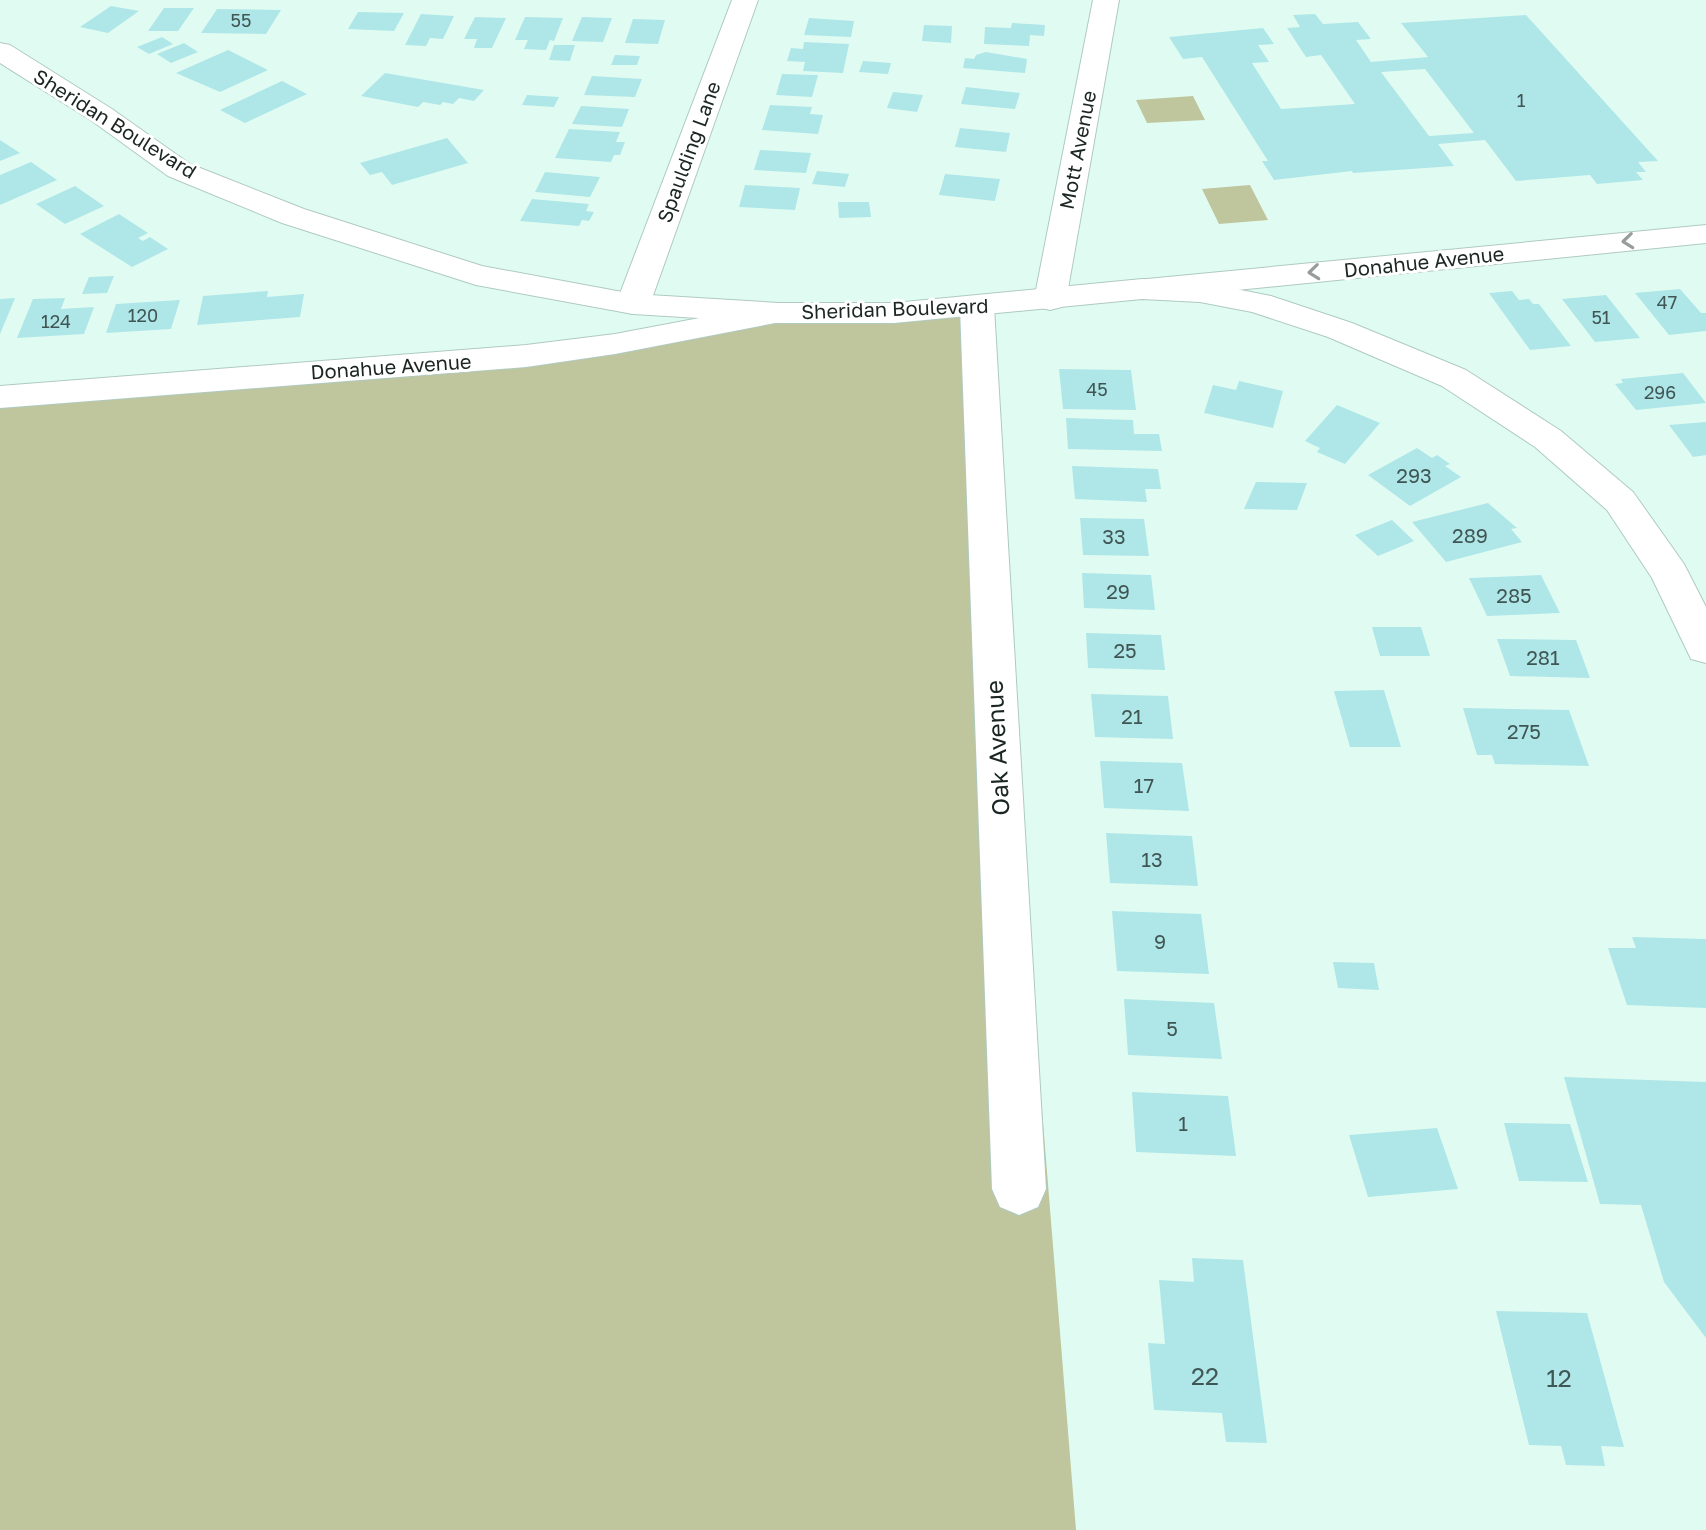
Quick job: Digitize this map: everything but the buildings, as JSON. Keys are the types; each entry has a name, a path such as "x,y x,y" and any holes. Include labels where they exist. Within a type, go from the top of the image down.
{"street":[{"name":"Spaulding Lane","path":"633,304 745,0"},
{"name":"Mott Avenue","path":"1050,300 1106,0"},
{"name":"Sheridan Boulevard","path":"0,51 102,115 179,170 293,216 476,275 633,304 779,313 894,313 1142,289 1200,292 1259,303 1340,330 1454,378 1548,439 1620,501 1670,574 1706,648"},
{"name":"Donahue Avenue","path":"1142,289 1706,234"},
{"name":"Oak Avenue","path":"977,307 1019,1189"},
{"name":"Donahue Avenue","path":"0,397 526,356 615,344 779,313"}],"green space":[{"path":"1193,96 1205,120 1147,123 1136,100"},
{"path":"1250,185 1268,220 1219,224 1202,189"},
{"path":"977,307 1076,1530 0,1530 0,396 578,349 779,313"}]}
